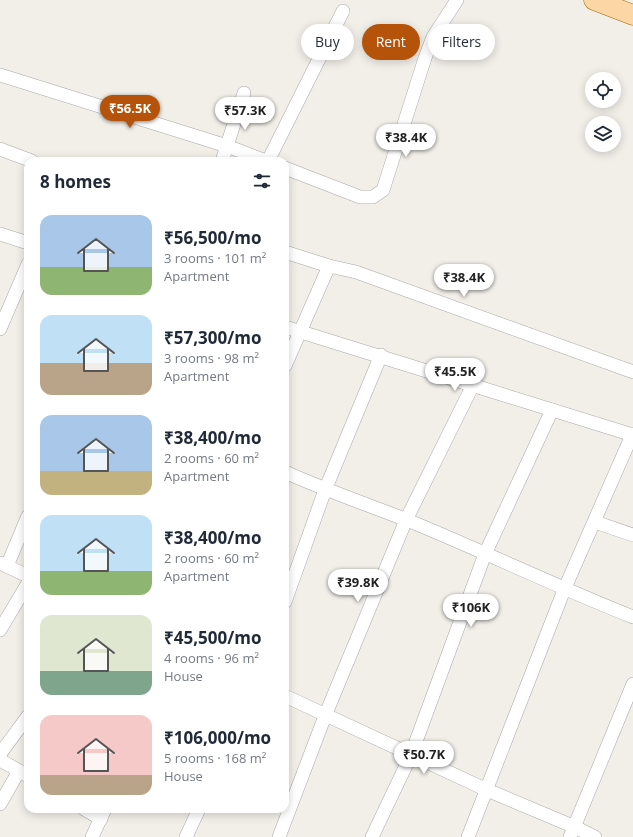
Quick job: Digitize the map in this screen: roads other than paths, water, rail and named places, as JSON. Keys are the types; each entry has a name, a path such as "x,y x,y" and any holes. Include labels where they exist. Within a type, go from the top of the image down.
{"main road":[{"path":"594,0 633,16"}],"street":[{"path":"289,170 360,197 373,197 383,190 433,37 458,0"},
{"path":"269,157 344,11"},
{"path":"0,75 228,146 257,157"},
{"path":"224,157 244,94"},
{"path":"0,149 24,158"},
{"path":"0,234 24,242"},
{"path":"289,253 329,266 356,272 633,372"},
{"path":"289,358 329,266"},
{"path":"0,329 24,273"},
{"path":"289,328 381,355 633,435 564,590 468,837"},
{"path":"289,591 325,490 381,355"},
{"path":"289,811 325,716 406,520 473,385"},
{"path":"372,837 411,755 485,554 552,410"},
{"path":"289,474 325,490 406,520 564,590 633,617"},
{"path":"595,522 633,535"},
{"path":"24,524 4,565 24,574"},
{"path":"0,630 24,590"},
{"path":"572,832 633,684"},
{"path":"289,698 487,790 572,832 595,837"},
{"path":"0,754 24,721"},
{"path":"0,760 24,774 0,804"},
{"path":"186,837 197,813"},
{"path":"279,837 288,813"},
{"path":"92,837 103,814"}]}
